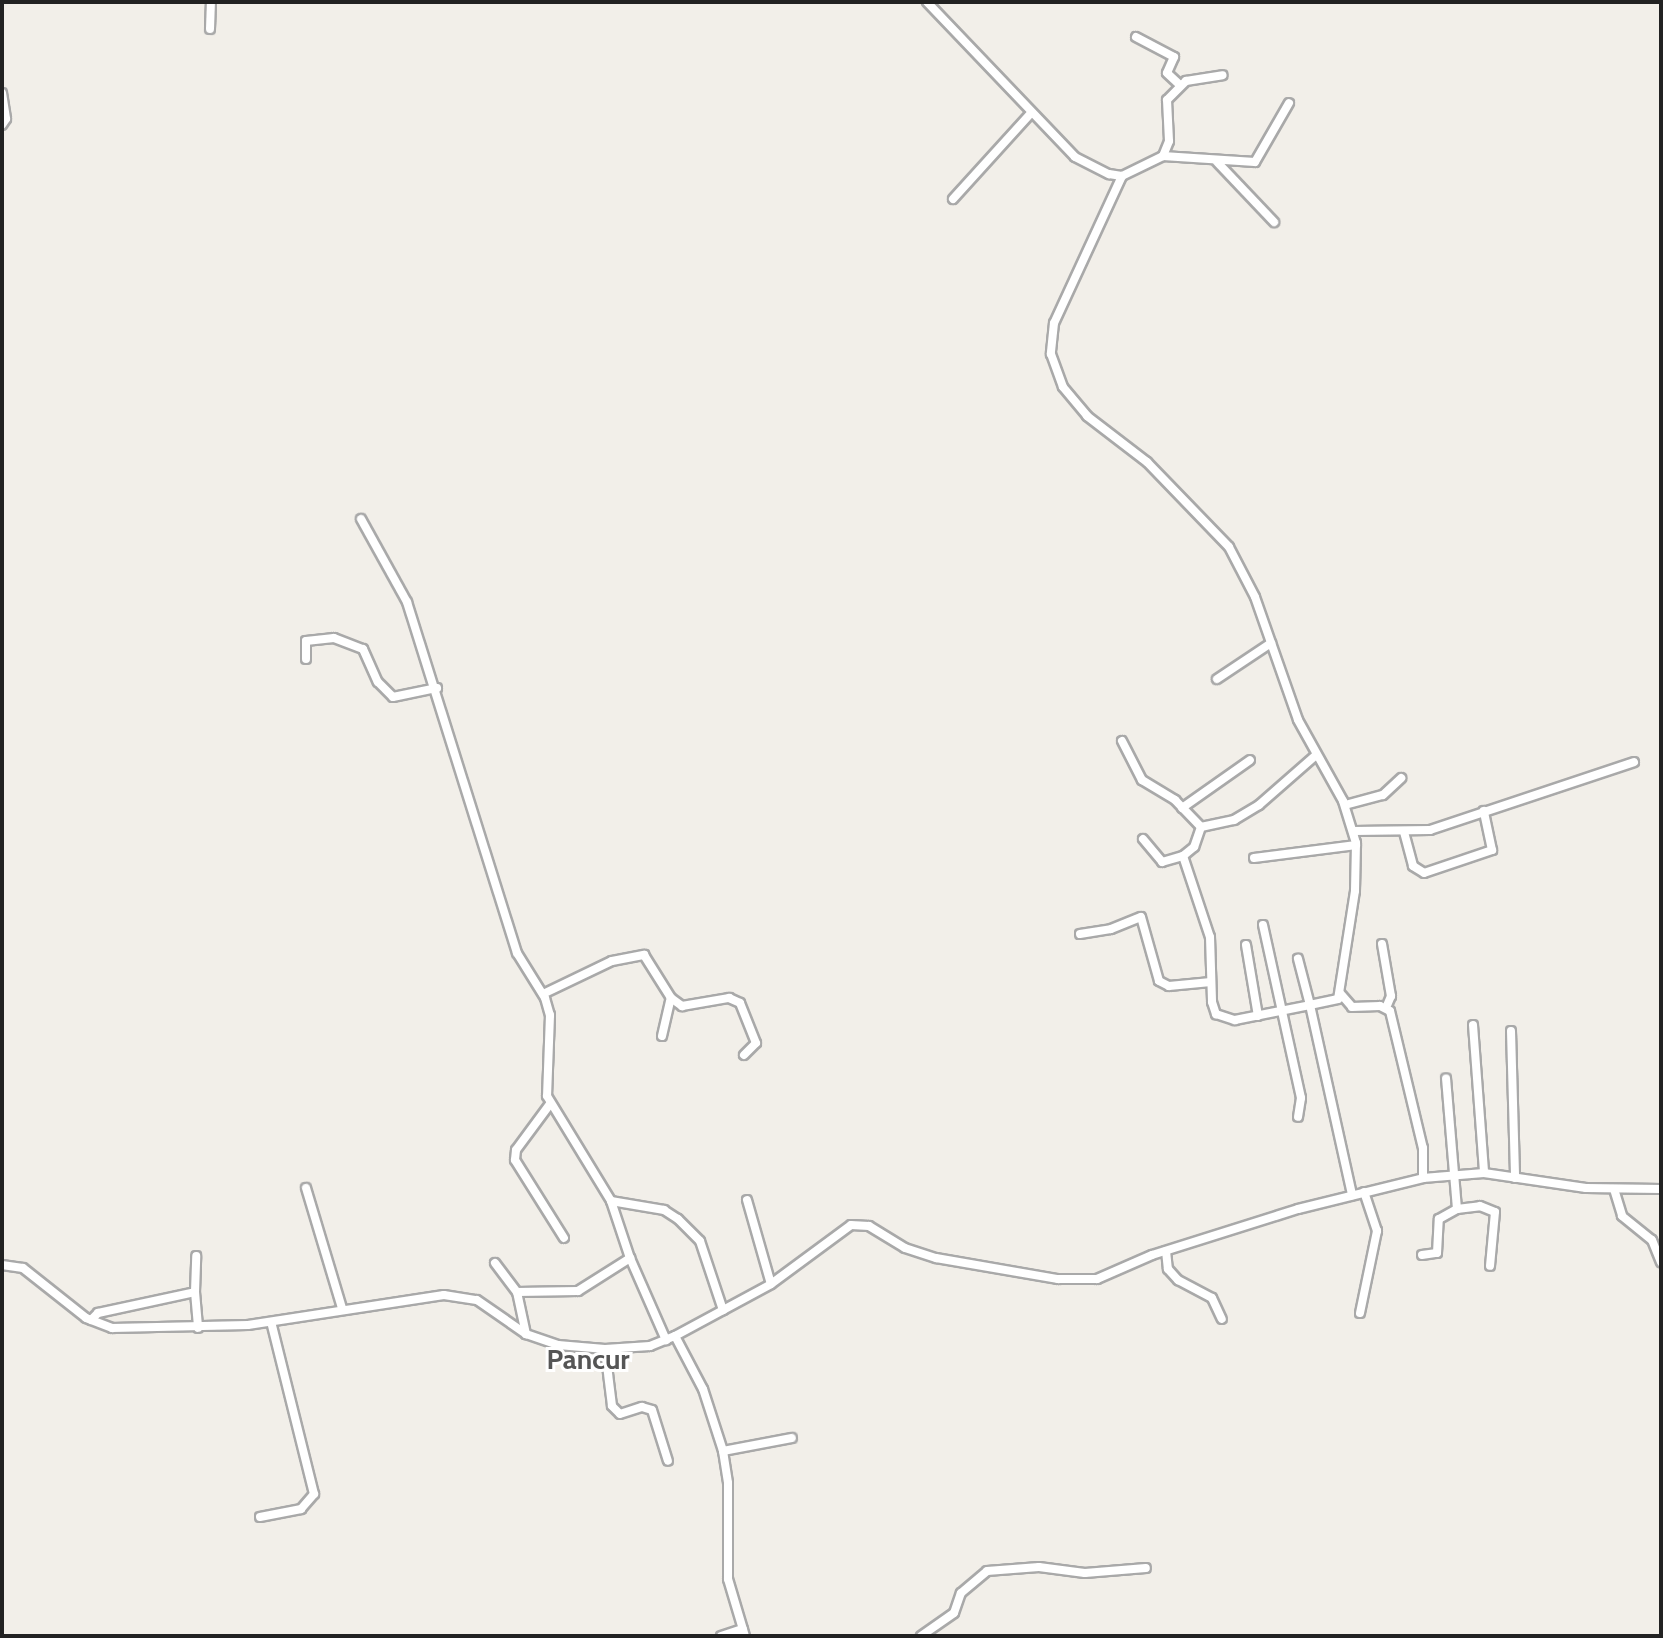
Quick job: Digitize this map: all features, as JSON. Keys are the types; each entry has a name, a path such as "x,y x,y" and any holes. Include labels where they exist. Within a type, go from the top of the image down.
{"street":[{"path":"210,29 211,2"},
{"path":"927,2 1031,113 1082,162 1122,176"},
{"path":"1136,37 1174,57 1167,73 1180,85"},
{"path":"1163,156 1169,141 1167,100 1180,85 1223,75"},
{"path":"2,93 6,119 2,125"},
{"path":"1183,856 1206,920 1216,1014 1224,1019 1258,1016 1334,1001 1340,993 1342,955 1354,912 1356,845 1345,806 1315,756 1298,720 1262,614 1229,547 1212,526 1147,462 1087,416 1056,374 1051,341 1054,323 1122,176 1163,156 1217,162 1255,162 1289,103"},
{"path":"953,199 1031,113"},
{"path":"1217,162 1274,222"},
{"path":"361,519 407,602 437,688 517,953 542,994 550,1016 550,1104 611,1201 630,1258 666,1340"},
{"path":"306,659 306,641 326,636 363,649 378,682 393,697 437,688"},
{"path":"1217,679 1271,643"},
{"path":"1122,741 1142,780 1182,808 1200,827"},
{"path":"1200,827 1234,820 1259,805 1315,756"},
{"path":"1182,808 1250,760"},
{"path":"1354,831 1430,830 1634,762"},
{"path":"1345,806 1383,795 1401,778"},
{"path":"1404,832 1413,866 1424,873 1492,850 1485,811"},
{"path":"1143,839 1162,862 1183,856 1195,847 1200,827"},
{"path":"1254,858 1356,845"},
{"path":"1080,934 1111,929 1141,918 1159,981 1169,986 1211,982"},
{"path":"1264,925 1279,1012 1301,1098 1298,1117"},
{"path":"1382,944 1391,996 1386,1008 1407,1074 1423,1148 1423,1178"},
{"path":"1246,945 1258,1016"},
{"path":"542,994 638,954 649,960 671,998 682,1006 729,998 740,1003 756,1043 744,1055"},
{"path":"1298,959 1352,1195"},
{"path":"1340,993 1352,1007 1386,1008"},
{"path":"662,1036 671,998"},
{"path":"1473,1025 1483,1173"},
{"path":"1511,1031 1515,1178"},
{"path":"1446,1078 1457,1209"},
{"path":"550,1104 516,1150 515,1160 564,1238"},
{"path":"2,1265 33,1274 91,1320 120,1329 198,1328 271,1322 425,1296 467,1298 526,1334 558,1345 605,1349 666,1340 675,1336 771,1284 851,1225 869,1226 920,1254 1058,1279 1106,1277 1166,1251 1352,1195 1423,1178 1483,1173 1614,1189 1661,1189"},
{"path":"306,1188 342,1308"},
{"path":"1614,1189 1622,1216 1652,1240 1661,1262"},
{"path":"1360,1313 1377,1231 1364,1192"},
{"path":"747,1200 771,1284"},
{"path":"611,1201 664,1210 678,1219 699,1241 723,1310"},
{"path":"1422,1255 1437,1253 1439,1219 1457,1209 1480,1206 1495,1212 1490,1266"},
{"path":"1166,1251 1168,1269 1178,1280 1212,1298 1222,1319"},
{"path":"196,1256 198,1328"},
{"path":"517,1292 578,1292 630,1258"},
{"path":"495,1263 517,1292 526,1334"},
{"path":"91,1320 98,1313 195,1292"},
{"path":"260,1517 301,1509 314,1494 271,1322"},
{"path":"675,1336 703,1389 723,1451 728,1483 728,1579 744,1633 721,1636"},
{"path":"605,1349 612,1406 620,1414 642,1407 652,1410 668,1461"},
{"path":"723,1451 792,1438"},
{"path":"921,1636 954,1613 961,1593 987,1571 1040,1567 1085,1573 1146,1568"}],"district":[{"name":"Pancur","path":"588,1359"}]}
